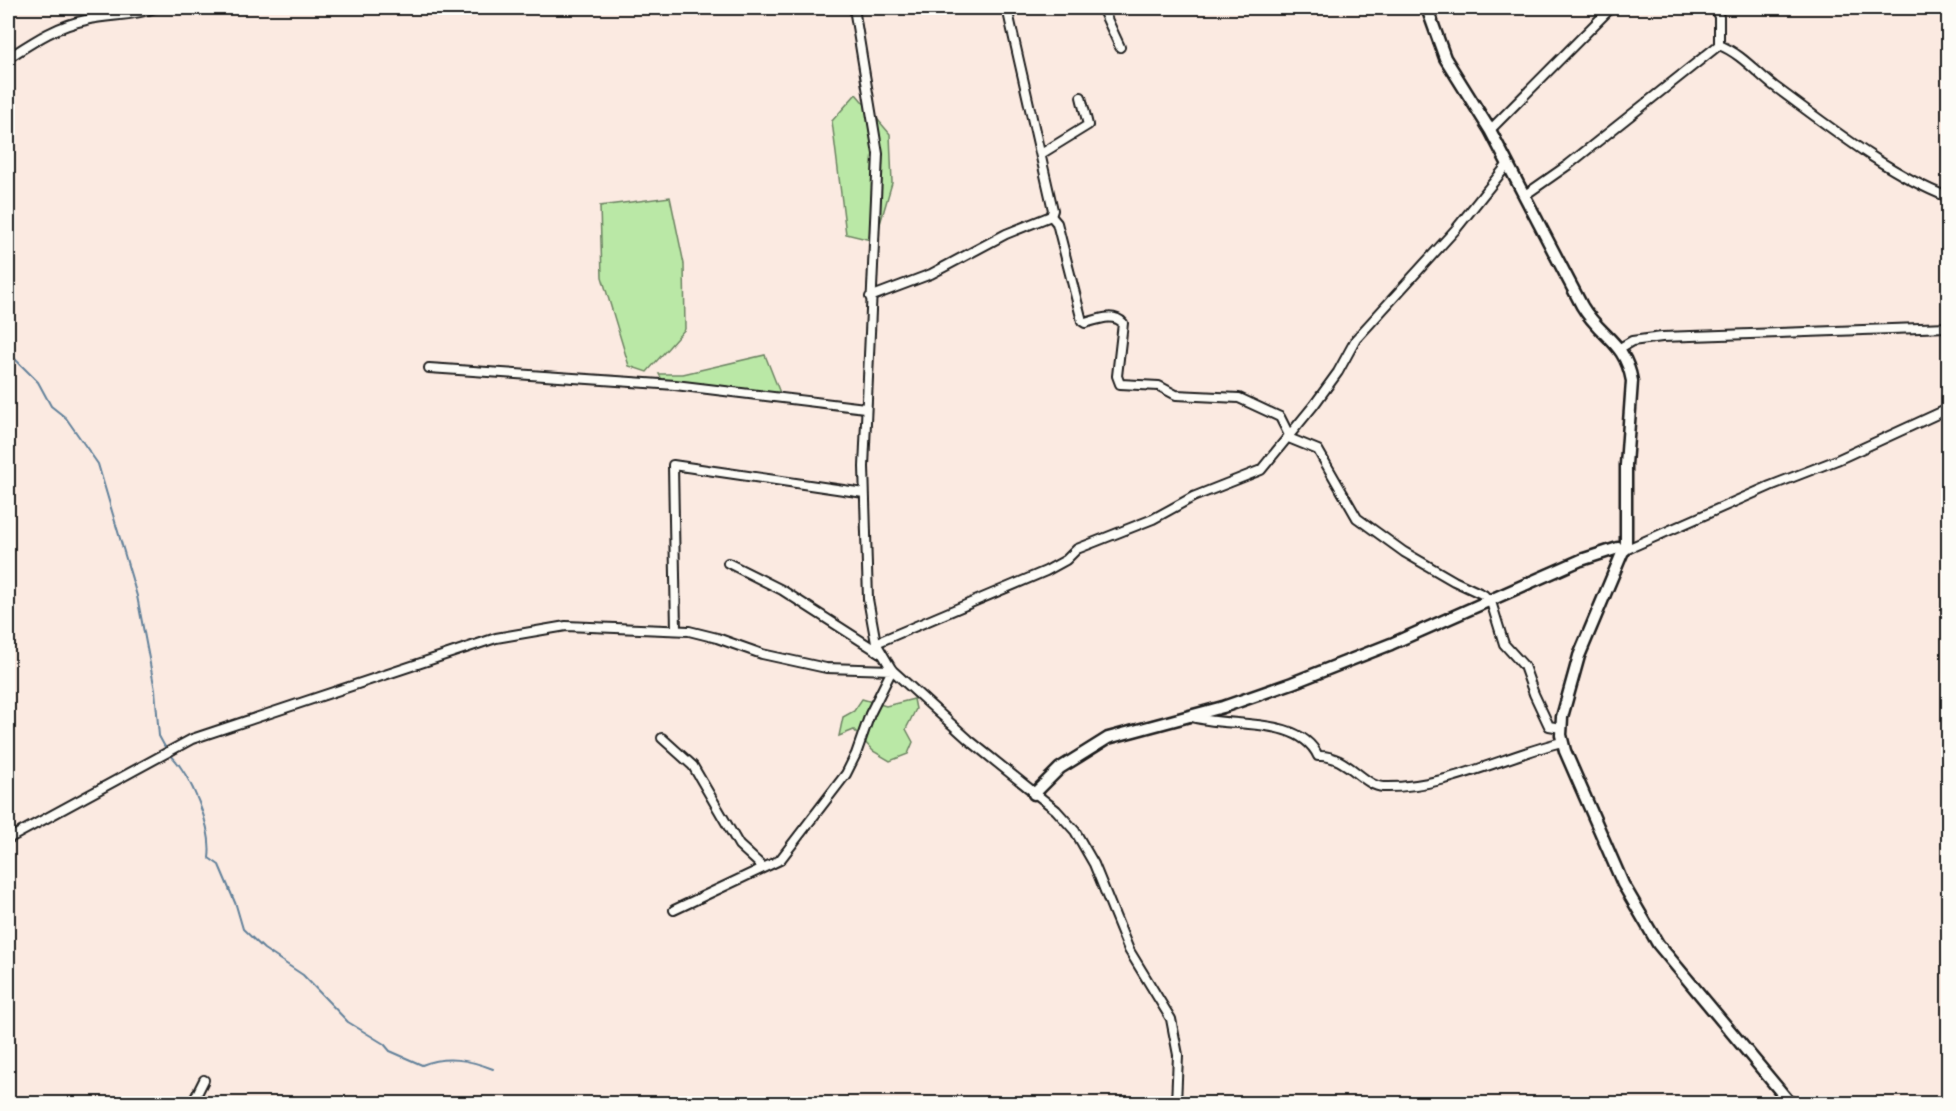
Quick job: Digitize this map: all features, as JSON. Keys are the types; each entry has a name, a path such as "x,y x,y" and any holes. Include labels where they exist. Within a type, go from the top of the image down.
{"street":[{"path":"8,58 58,28 89,19 128,15 155,8"},
{"path":"854,8 878,154 865,408 864,493 868,599 876,643 892,670 1066,820 1082,841 1094,864 1129,950 1171,1019 1178,1055 1176,1104"},
{"path":"870,297 930,274 1006,234 1051,216 1053,210 1007,8"},
{"path":"1102,8 1119,47"},
{"path":"1426,8 1444,58 1490,130 1591,322 1620,348 1628,362 1632,381 1626,465 1625,550 1579,656 1564,705 1562,742 1623,884 1658,944 1791,1104"},
{"path":"1490,130 1611,8"},
{"path":"1715,8 1719,17 1719,45"},
{"path":"1525,195 1577,158 1719,45"},
{"path":"1719,45 1733,50 1773,85 1884,163 1948,197"},
{"path":"1041,154 1088,125 1081,98"},
{"path":"876,643 1046,571 1066,560 1077,549 1153,519 1193,497 1261,470 1326,389 1356,339 1456,230 1508,164"},
{"path":"1051,216 1057,223 1082,321 1085,323 1109,317 1119,318 1123,323 1117,376 1120,384 1159,386 1176,395 1239,398 1280,417 1291,439 1318,450 1357,518 1441,574 1480,591 1492,605 1504,644 1524,666 1549,726 1561,728"},
{"path":"1620,348 1632,341 1662,337 1948,327"},
{"path":"429,368 675,385 865,408"},
{"path":"1034,794 1060,768 1108,738 1223,707 1292,683 1391,644 1586,558 1618,548 1625,550 1948,410"},
{"path":"676,630 673,465 864,493"},
{"path":"728,563 782,590 882,654"},
{"path":"8,839 192,739 496,638 566,626 676,630 717,638 762,654 826,668 892,670"},
{"path":"674,910 780,860 846,774 856,754 870,714 892,670"},
{"path":"1187,716 1281,729 1308,742 1318,756 1336,759 1379,787 1449,777 1562,742"},
{"path":"662,738 693,766 739,845 763,867"},
{"path":"192,1104 204,1080"}],"green space":[{"path":"856,94 890,134 892,183 875,241 846,234 832,121"},
{"path":"670,197 684,264 685,329 647,372 629,366 602,277 600,206"},
{"path":"765,355 782,398 665,385 659,374 683,374"},
{"path":"862,699 886,706 914,699 916,709 906,729 913,742 908,754 890,761 873,751 854,730 839,736 843,717 854,711"}],"waterway":[{"path":"8,352 38,382 51,406 66,418 98,464 137,596 155,690 159,736 165,747"},
{"path":"169,753 185,774 199,802 208,832 209,858 219,865 236,905 243,929 264,949 303,975 348,1022 384,1044 390,1051 422,1065 449,1059 476,1063 493,1069"}]}
